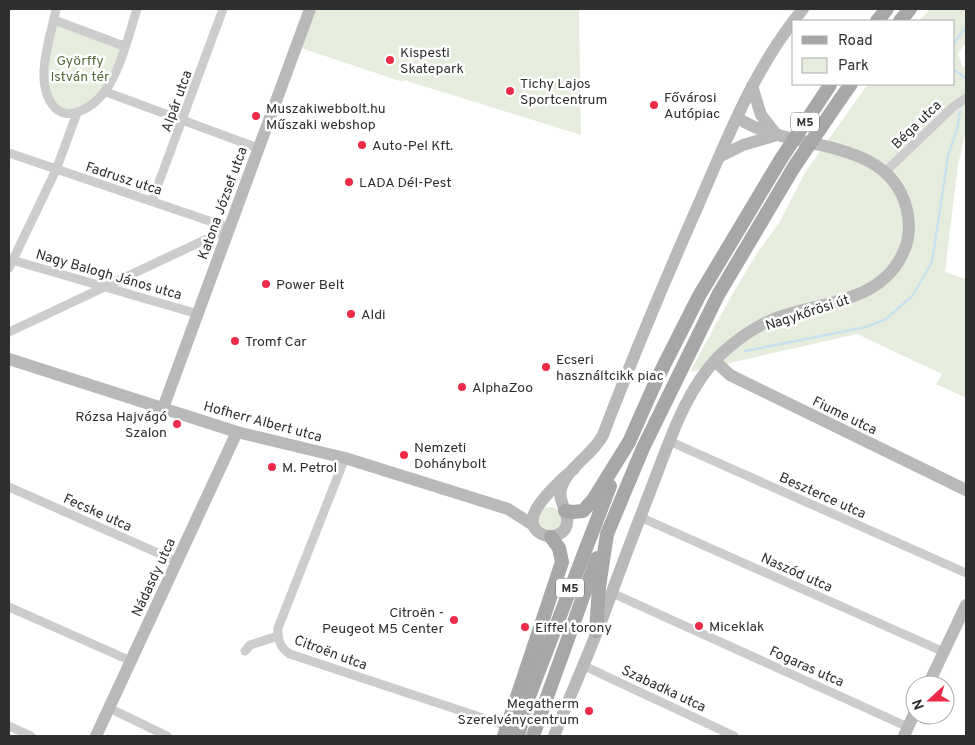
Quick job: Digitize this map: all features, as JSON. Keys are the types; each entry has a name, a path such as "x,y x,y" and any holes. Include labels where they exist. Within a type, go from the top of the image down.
{"main road":[{"path":"878,20 887,9"},
{"path":"901,20 910,9"},
{"name":"M5","path":"518,736 528,699 588,540 657,379 698,296 781,159 829,85"},
{"name":"M5","path":"533,736 581,598 643,448 692,344 735,262 794,167 850,85"},
{"path":"564,510 578,512 590,505 629,442"},
{"path":"596,631 599,587 607,534"},
{"path":"506,731 562,562 559,548 551,536"}],"street":[{"path":"56,9 44,68 45,88 49,100 58,110 65,113 77,112 94,104 106,92 137,9"},
{"name":"Alpár utca","path":"152,201 184,120 223,9"},
{"name":"Katona József utca","path":"163,408 310,9"},
{"path":"795,20 803,9"},
{"path":"54,20 124,46"},
{"path":"574,469 561,488 560,495 568,519 564,529 551,536 540,533 533,524 533,516 557,482 595,449 604,435 719,157 752,86 780,39 792,23"},
{"path":"719,157 743,145 777,135 760,115 752,86"},
{"path":"106,92 258,148"},
{"name":"Béga utca","path":"885,172 953,107 966,98"},
{"path":"10,264 56,170 77,112"},
{"name":"Nagykőrösi út","path":"554,736 612,593 682,410 715,360 734,343 764,323 785,315 861,294 877,285 890,273 906,248 909,224 901,192 885,172 874,163 858,156 755,128 737,118"},
{"name":"Fadrusz utca","path":"9,153 230,228"},
{"path":"9,332 230,228"},
{"name":"Nagy Balogh János utca","path":"10,264 104,287 198,314"},
{"name":"Hofherr Albert utca","path":"9,359 238,432 345,458 510,510 533,524"},
{"name":"Fiume utca","path":"715,360 730,375 966,490"},
{"name":"Nádasdy utca","path":"96,736 176,561 238,432"},
{"name":"Beszterce utca","path":"669,441 966,574"},
{"name":"Citroën utca","path":"345,458 278,628 278,636 283,648 290,654 506,731"},
{"name":"Fecske utca","path":"9,487 176,561"},
{"path":"539,507 552,502 564,510"},
{"name":"Hofherr Albert utca","path":"510,510 539,507"},
{"name":"Naszód utca","path":"640,517 944,652"},
{"name":"Fogaras utca","path":"612,593 906,732"},
{"path":"933,675 966,604"},
{"path":"9,607 131,661"},
{"path":"245,651 250,645 278,636"},
{"name":"Szabadka utca","path":"582,665 734,736"},
{"path":"109,708 168,736"},
{"path":"9,726 31,736"}],"green space":[{"name":"Tichy Lajos Sportcentrum","path":"316,9 579,9 581,135 404,80 403,82 301,48"},
{"path":"930,9 966,9 966,43 958,53 962,66 966,68 966,130 958,165 945,272 966,279 966,398 936,384 942,374 857,334 690,372 757,253 779,223 806,171 867,85 955,85 955,20 920,20"},
{"name":"Györffy István tér","path":"54,20 124,46 114,74 93,104 61,112 45,88"},
{"path":"550,507 555,508 561,514 561,524 555,530 550,531 545,530 539,524 538,519 539,514 545,508"}],"waterway":[{"path":"955,42 966,27"},
{"path":"955,71 966,78"},
{"path":"745,351 866,327 886,319 913,295 932,262 948,156 957,129 960,111"}],"place":[{"name":"Kispesti Skatepark","path":"390,60"},
{"name":"Tichy Lajos Sportcentrum","path":"510,91"},
{"name":"Fővárosi Autópiac","path":"654,105"},
{"name":"Muszakiwebbolt.hu Műszaki webshop","path":"256,116"},
{"name":"Auto-Pel Kft.","path":"362,145"},
{"name":"LADA Dél-Pest","path":"349,182"},
{"name":"Power Belt","path":"266,284"},
{"name":"Aldi","path":"351,314"},
{"name":"Tromf Car","path":"235,341"},
{"name":"Ecseri használtcikk piac","path":"546,367"},
{"name":"AlphaZoo","path":"462,387"},
{"name":"Rózsa Hajvágó Szalon","path":"177,424"},
{"name":"Nemzeti Dohánybolt","path":"404,455"},
{"name":"M. Petrol","path":"272,467"},
{"name":"Citroën - Peugeot M5 Center","path":"454,620"},
{"name":"Miceklak","path":"699,626"},
{"name":"Eiffel torony","path":"525,627"},
{"name":"Megatherm Szerelvénycentrum","path":"589,711"}]}
